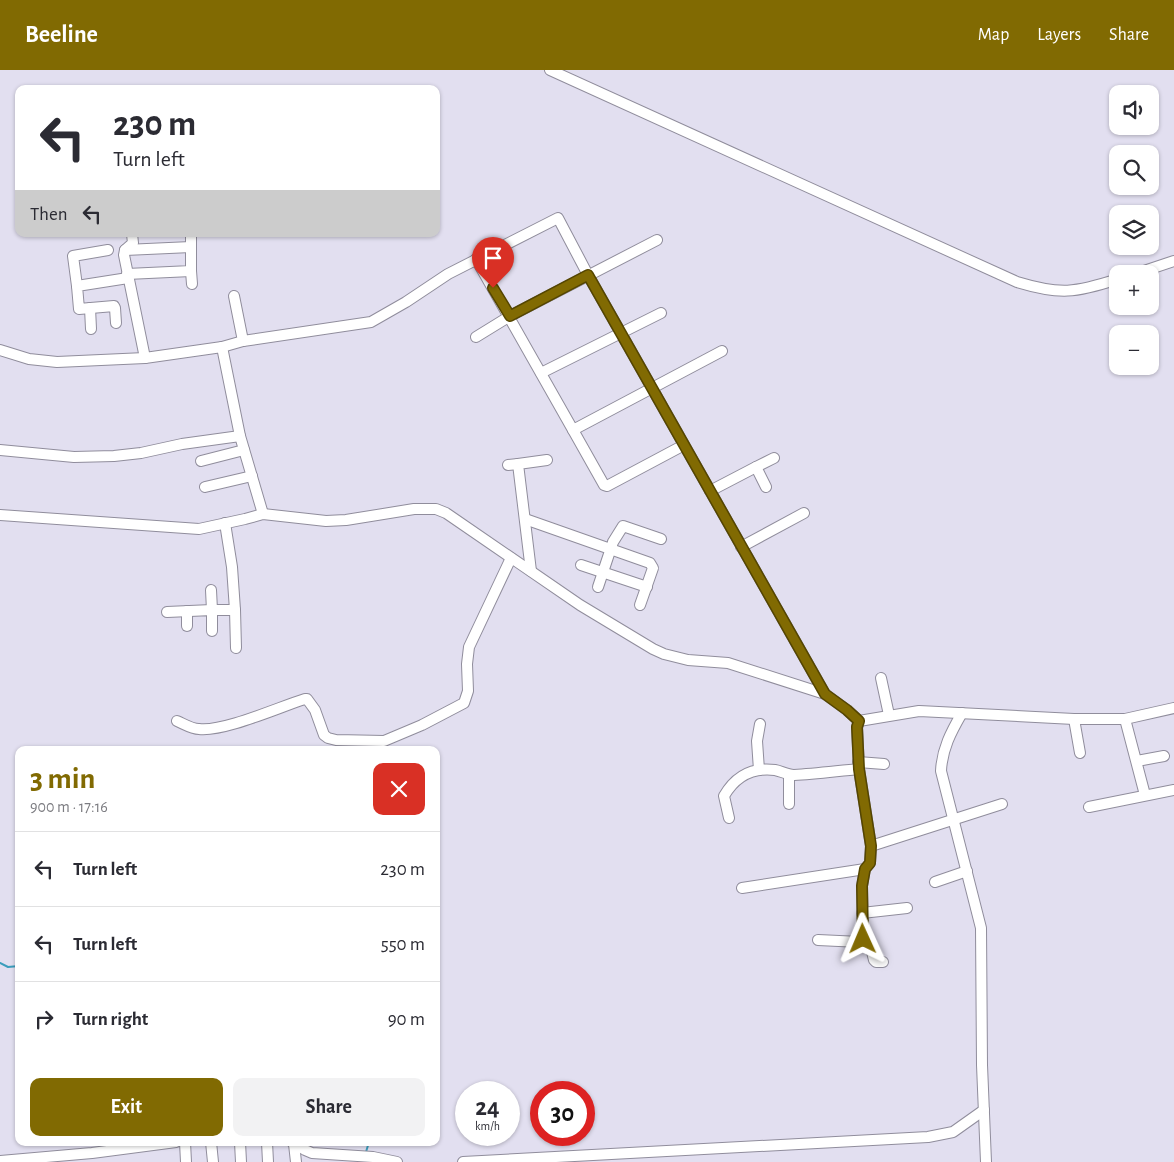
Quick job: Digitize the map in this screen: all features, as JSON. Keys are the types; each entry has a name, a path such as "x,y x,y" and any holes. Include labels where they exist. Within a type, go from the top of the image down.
{"street":[{"path":"550,70 1017,282 1046,290 1063,291 1078,290 1109,281"},
{"path":"0,350 29,359 57,362 145,358 370,322 406,302 448,274 558,218 588,275 825,694"},
{"path":"132,237 133,243 125,250 124,255 145,358"},
{"path":"191,237 192,284"},
{"path":"476,337 510,316 657,240"},
{"path":"125,250 191,247"},
{"path":"108,250 73,256 79,309 114,306 116,323"},
{"path":"476,259 604,485 607,486 684,445"},
{"path":"1159,266 1174,261"},
{"path":"77,286 128,276 191,271"},
{"path":"234,296 243,341"},
{"path":"90,308 91,329"},
{"path":"542,373 661,313"},
{"path":"222,347 240,436 263,514"},
{"path":"573,430 722,351"},
{"path":"0,450 74,457 114,456 240,436"},
{"path":"201,461 244,450"},
{"path":"710,490 774,458"},
{"path":"531,571 525,519 513,464 547,460"},
{"path":"756,467 766,487"},
{"path":"205,487 252,476"},
{"path":"0,515 199,529 263,514 326,521 414,509 436,509 446,513 595,614 652,649 688,660 728,663 825,694 859,721"},
{"path":"741,547 804,513"},
{"path":"525,519 650,563 653,568 640,605"},
{"path":"225,523 232,567 236,648"},
{"path":"598,587 610,549 625,526 661,539"},
{"path":"177,721 196,729 204,730 236,723 305,698 315,710 324,735 336,740 384,741 430,722 464,703 467,697 469,647 511,558"},
{"path":"581,565 647,587"},
{"path":"212,590 212,631"},
{"path":"167,612 235,610"},
{"path":"187,611 187,626"},
{"path":"881,678 889,716"},
{"path":"859,721 919,711 1074,719 1125,718 1174,708"},
{"path":"962,713 948,737 941,762 942,780 981,928 986,1162"},
{"path":"1125,718 1145,795"},
{"path":"1074,719 1080,753"},
{"path":"859,721 857,727 859,766 871,846 870,863 865,869 862,886 863,939 871,948 874,960 876,962 883,962"},
{"path":"759,770 757,741 760,724"},
{"path":"1137,761 1164,756"},
{"path":"729,818 724,799 725,794 732,784 744,774 759,770 777,770 789,774 884,764"},
{"path":"789,774 789,804"},
{"path":"1089,807 1174,790"},
{"path":"871,846 1002,804"},
{"path":"742,888 865,869"},
{"path":"935,882 967,871"},
{"path":"862,913 907,908"},
{"path":"818,940 860,942 863,939"},
{"path":"463,1162 928,1137 953,1132 984,1110"},
{"path":"0,1161 145,1146"},
{"path":"185,1146 186,1162"},
{"path":"211,1146 212,1162"},
{"path":"240,1146 241,1162"},
{"path":"267,1146 268,1162"},
{"path":"293,1146 296,1162"},
{"path":"298,1146 323,1158 346,1156 374,1157 397,1162"}],"waterway":[{"path":"0,963 8,967 15,966"},
{"path":"366,1152 368,1146"}],"route":[{"path":"493,288 510,316 588,275 825,694 859,721 857,740 859,769 871,846 871,859 865,869 862,886 863,939"}]}
